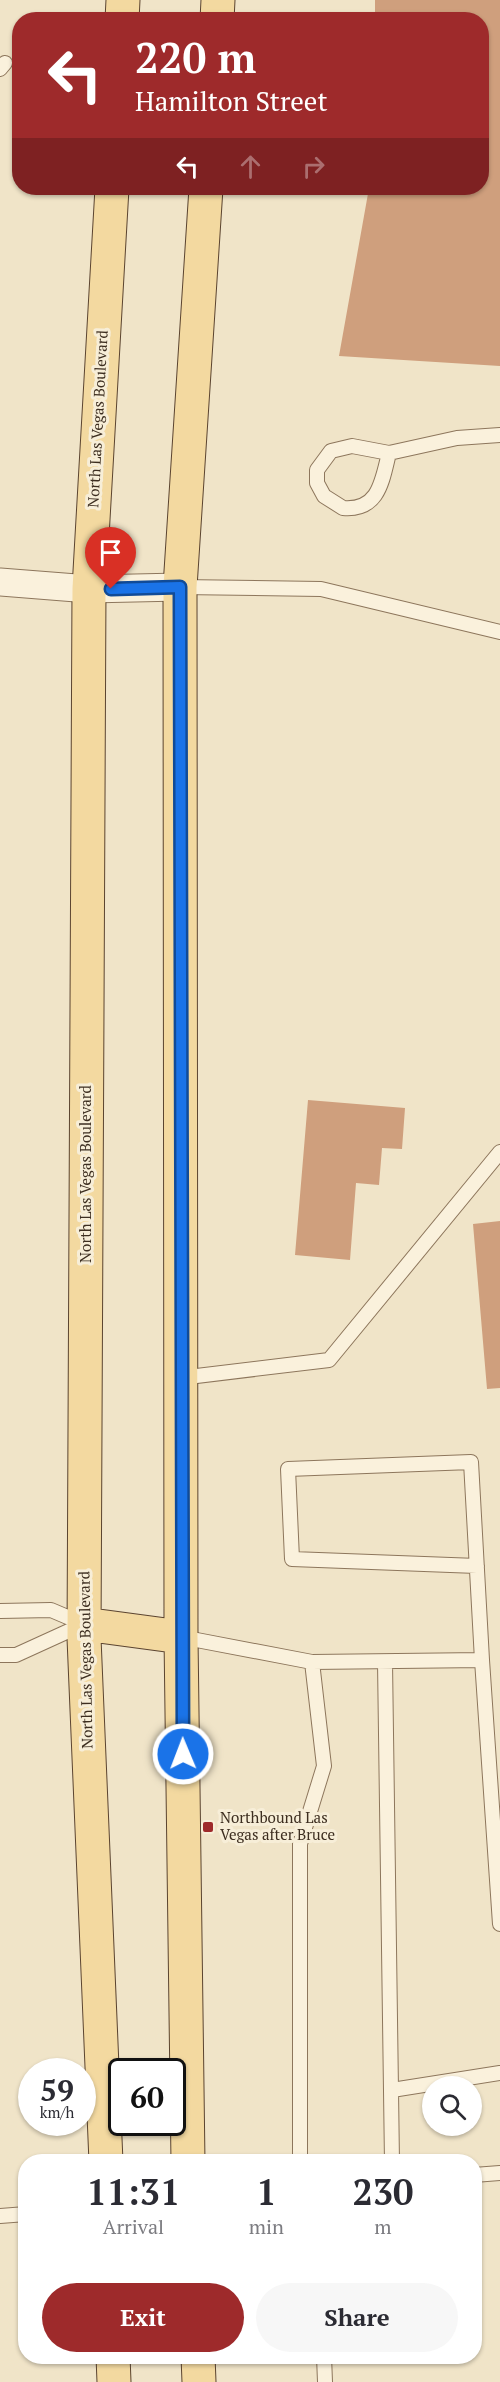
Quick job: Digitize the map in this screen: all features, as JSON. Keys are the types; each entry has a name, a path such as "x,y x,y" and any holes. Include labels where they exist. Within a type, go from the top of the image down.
{"main road":[{"name":"North Las Vegas Boulevard","path":"106,2154 84,1624 89,589 112,195"},
{"path":"188,2154 181,1637 180,587 206,195"},
{"path":"84,1624 181,1637"},
{"path":"113,2364 114,2382"},
{"path":"198,2364 199,2382"}],"street":[{"path":"0,582 89,589 180,587"}],"lane":[{"path":"389,453 378,493 371,501 352,509 343,508 320,491 317,483 317,470 331,451 352,446 389,453 457,438 500,435"},
{"path":"180,587 321,589 500,632"},
{"path":"180,1378 329,1360 500,1152"},
{"path":"477,1566 292,1559 288,1469 471,1462 500,1924"},
{"path":"0,1611 51,1610 84,1624"},
{"path":"0,1655 15,1654 84,1624"},
{"path":"181,1637 312,1662 482,1660"},
{"path":"300,2154 300,1844 324,1766 312,1662"},
{"path":"385,1662 392,2154"},
{"path":"392,2090 500,2073"},
{"path":"482,2174 500,2173"},
{"path":"0,2216 18,2215"},
{"path":"324,2364 325,2382"}],"building":[{"path":"375,0 500,0 500,366 339,356 368,195 489,195 489,12 375,12"},
{"path":"308,1100 405,1108 402,1149 382,1148 379,1185 356,1183 350,1260 295,1255"},
{"path":"500,1221 500,1388 487,1389 473,1224"}],"place":[{"name":"Northbound Las Vegas after Bruce","path":"208,1827"}],"route":[{"path":"111,589 180,587 183,1754"}]}
